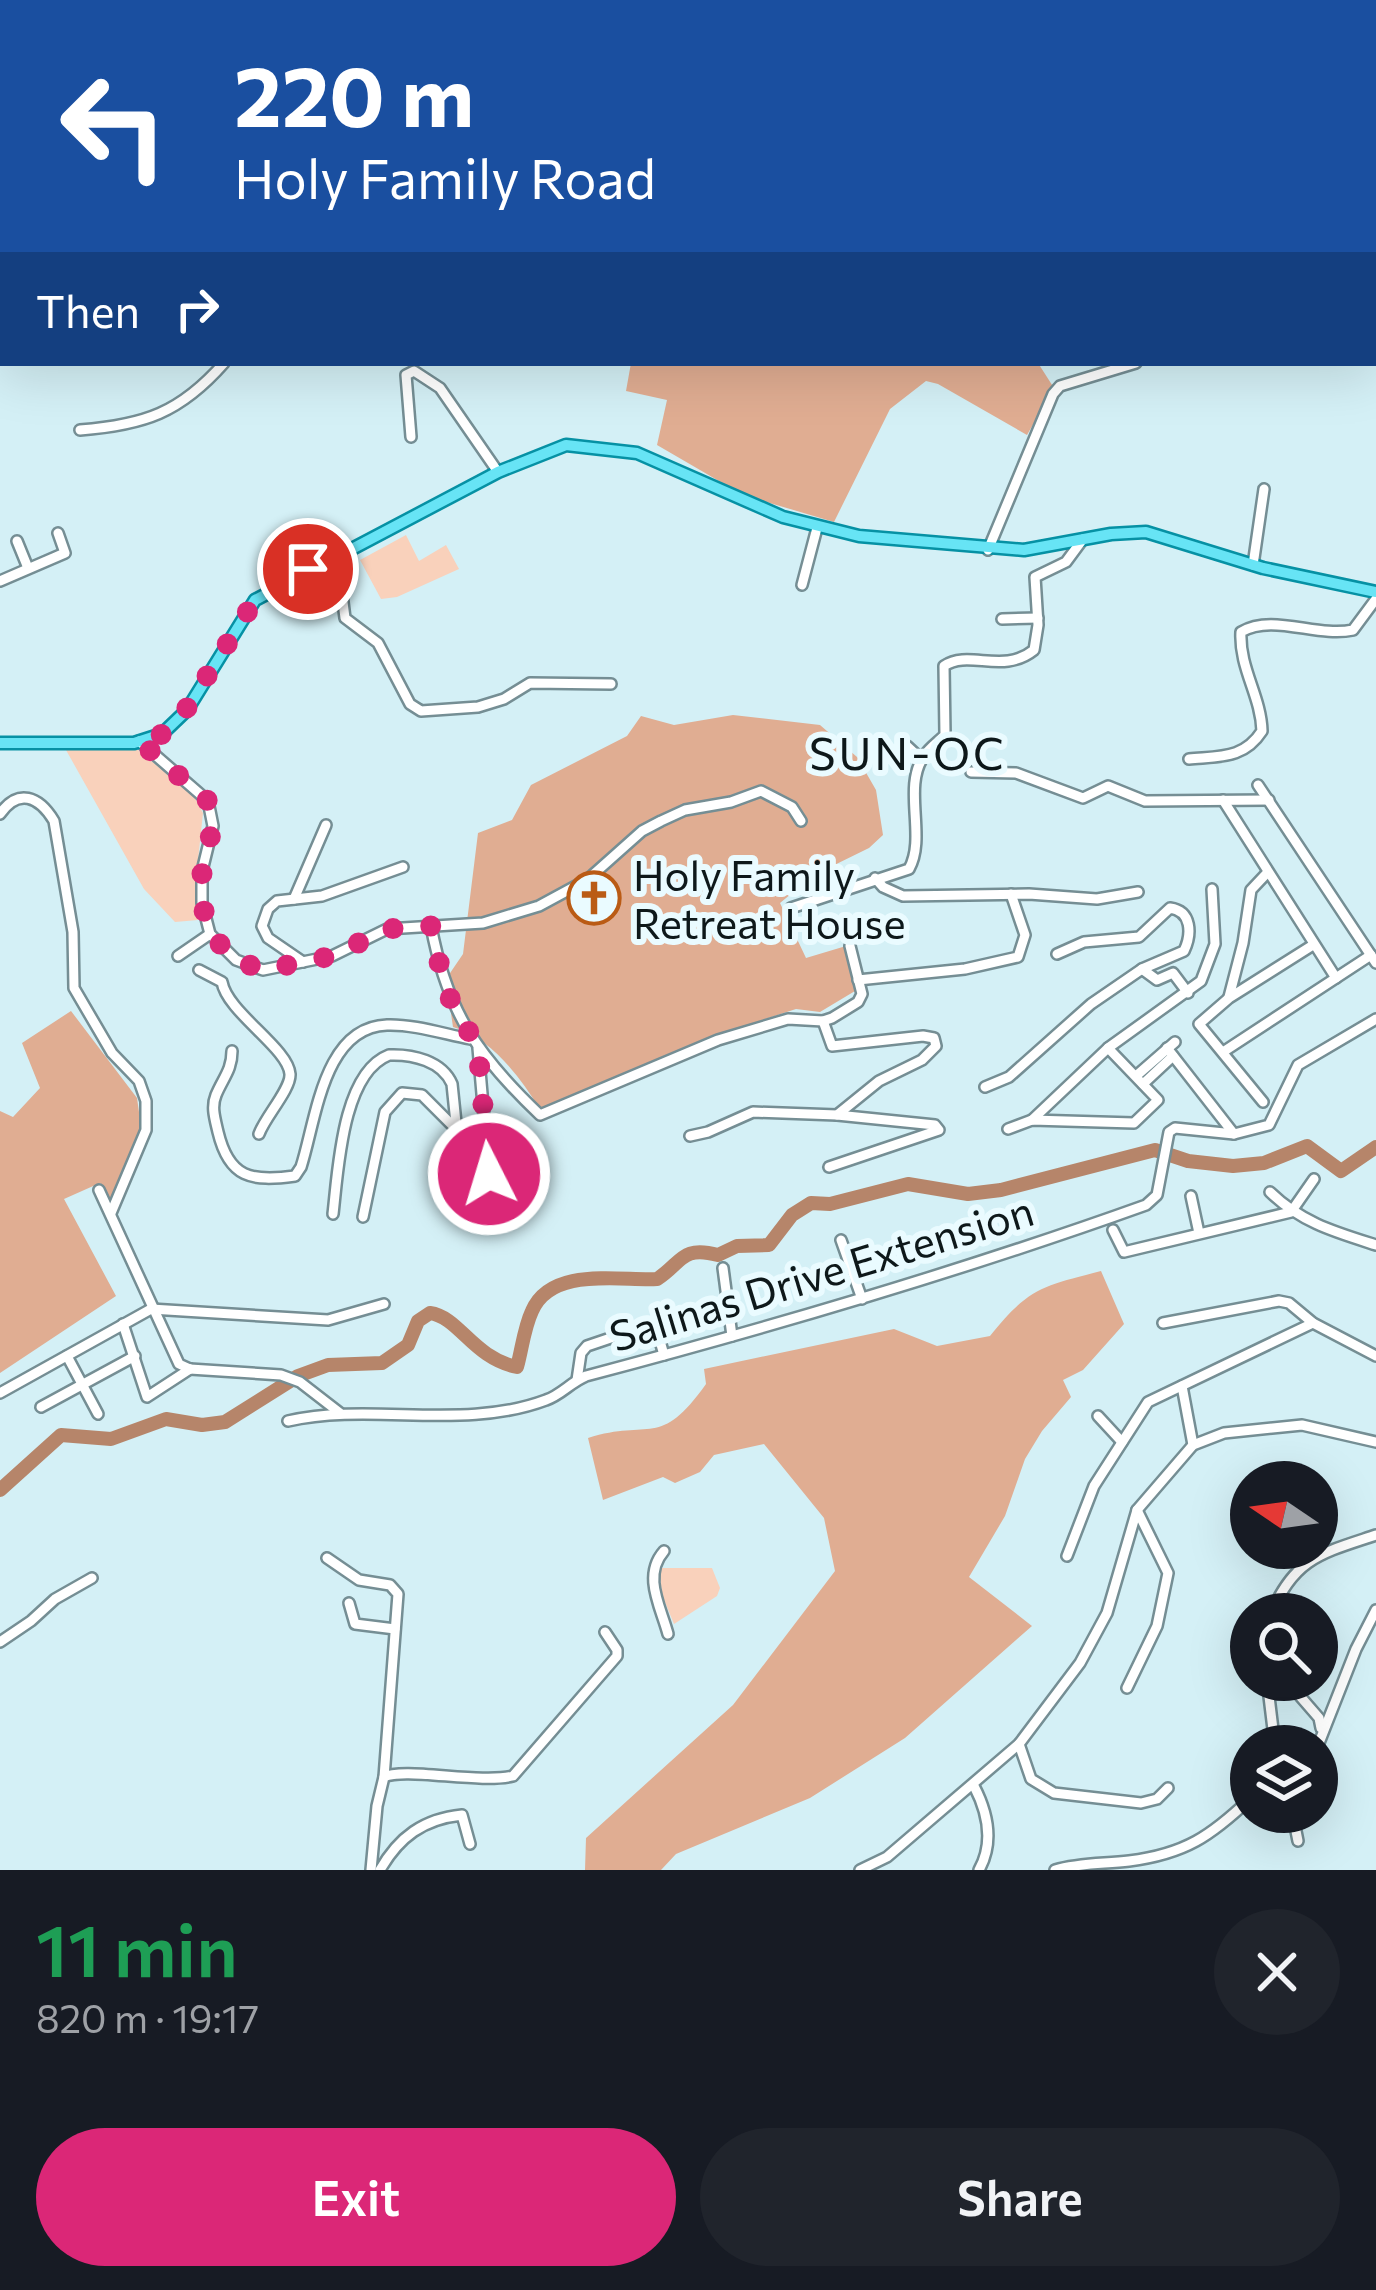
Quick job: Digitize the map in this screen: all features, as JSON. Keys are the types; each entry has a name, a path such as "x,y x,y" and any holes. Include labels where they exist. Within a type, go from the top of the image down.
{"main road":[{"path":"0,742 139,741 163,734 178,722 255,600 498,472 566,445 618,448 669,466 748,504 818,528 988,550 1024,550 1146,532 1376,595"}],"street":[{"path":"80,430 124,428 156,416 188,397 221,366"},
{"path":"988,550 1053,394 1060,386 1126,366"},
{"path":"411,436 405,384 406,375 415,371 440,388 498,472"},
{"path":"1253,565 1264,489"},
{"path":"802,585 818,528"},
{"path":"0,581 65,553 58,533"},
{"path":"791,908 874,878 903,873 913,863 921,759 944,735 944,666 960,659 997,664 1025,657 1036,647 1035,577 1066,562 1083,539"},
{"path":"17,541 28,568"},
{"path":"337,554 345,618 378,644 410,704 421,712 478,707 504,699 530,683 611,684"},
{"path":"1189,759 1227,756 1251,748 1262,731 1258,703 1245,675 1241,632 1259,624 1340,633 1353,630 1370,612 1376,595"},
{"path":"1002,619 1038,618"},
{"path":"139,741 208,801 213,826 202,871 202,903 210,934 236,960 263,970 332,956 387,929 483,923 566,895 642,831 685,810 761,791 792,807 801,821"},
{"path":"907,746 921,759"},
{"path":"970,772 1016,773 1084,798 1108,785 1145,801 1270,800"},
{"path":"1223,1052 1373,959 1258,785"},
{"path":"0,814 24,796 46,806 54,820 73,932 74,988 112,1053 139,1081 146,1101 146,1130 111,1213"},
{"path":"1223,800 1336,978"},
{"path":"294,899 326,825"},
{"path":"304,962 268,938 262,926 268,909 278,901 322,896 403,867"},
{"path":"1229,998 1244,943 1247,901 1267,873"},
{"path":"874,878 903,896 1097,898 1138,892"},
{"path":"1032,1120 1108,1048 1201,981 1212,958 1212,889"},
{"path":"858,980 965,969 1018,957 1025,935 1011,894"},
{"path":"985,1087 1009,1077 1090,1004 1142,968 1184,951 1187,918 1170,908 1132,940 1084,942 1057,954"},
{"path":"431,926 445,989 474,1044 535,1111 548,1114 611,1082 718,1040 788,1019 823,1021 858,1002 862,994 850,946"},
{"path":"178,956 210,934"},
{"path":"1263,1102 1199,1024 1229,998 1313,945"},
{"path":"222,982 236,960"},
{"path":"1142,968 1157,980 1173,973 1188,993"},
{"path":"199,970 222,982 227,998 290,1074 260,1134"},
{"path":"1139,1080 1171,1048 1234,1134 1269,1125 1298,1065 1376,1019"},
{"path":"823,1021 832,1046 923,1036 936,1042 935,1051 879,1082 838,1115"},
{"path":"232,1051 232,1064 216,1095 214,1112 223,1152 238,1172 277,1178 295,1176 301,1167 322,1089 342,1051 360,1032 391,1024 474,1044"},
{"path":"333,1214 352,1102 360,1083 380,1059 398,1054 434,1063 447,1072 460,1162 478,1176 489,1174 474,1044"},
{"path":"1008,1129 1032,1120 1134,1123 1158,1100 1108,1048"},
{"path":"363,1217 385,1112 392,1102 402,1093 422,1095 454,1127"},
{"path":"690,1136 754,1112 932,1124 938,1130 829,1167"},
{"name":"Salinas Drive Extension","path":"288,1420 468,1413 548,1400 577,1380 1001,1257 1146,1205 1157,1195 1166,1139 1175,1128 1234,1134"},
{"path":"1113,1230 1124,1252 1291,1213 1314,1179"},
{"path":"99,1190 179,1364 190,1369 281,1375 300,1382 344,1415"},
{"path":"1270,1192 1310,1224 1376,1245"},
{"path":"1191,1196 1199,1233"},
{"path":"841,1240 862,1299"},
{"path":"723,1268 732,1336"},
{"path":"1163,1323 1279,1301 1376,1356"},
{"path":"0,1394 152,1309 328,1320 384,1304"},
{"path":"1067,1556 1094,1486 1148,1402 1313,1322"},
{"path":"124,1324 147,1397 190,1369"},
{"path":"577,1380 581,1353 587,1346 649,1325 656,1327 664,1355"},
{"path":"67,1356 98,1414"},
{"path":"41,1407 135,1356"},
{"path":"1182,1386 1193,1445"},
{"path":"1098,1416 1122,1442"},
{"path":"860,1870 886,1857 1019,1744 1080,1663 1107,1613 1137,1510 1193,1445 1224,1433 1302,1425 1376,1442"},
{"path":"1127,1688 1157,1626 1168,1573 1137,1510"},
{"path":"1282,1593 1293,1572 1376,1534"},
{"path":"664,1552 654,1567 653,1582 668,1634"},
{"path":"327,1558 359,1580 395,1588 384,1778 376,1806 376,1870"},
{"path":"0,1642 32,1622 55,1599 92,1578"},
{"path":"349,1603 355,1624 395,1629"},
{"path":"1325,1725 1376,1610"},
{"path":"384,1778 396,1772 444,1779 513,1776 616,1656 605,1632"},
{"path":"1019,1744 1035,1784 1054,1793 1141,1803 1156,1799 1168,1788"},
{"path":"974,1786 988,1828 980,1870"},
{"path":"376,1870 407,1834 439,1819 462,1815 470,1844"},
{"path":"1054,1870 1133,1861 1187,1846 1209,1837 1230,1818"},
{"path":"1296,1833 1298,1841"}],"shaded area":[{"path":"630,366 1040,366 1054,388 1027,435 926,381 890,409 834,522 743,495 657,445 667,400 626,391"},
{"path":"406,535 419,561 446,545 459,569 397,597 381,599 360,560"},
{"path":"733,715 820,725 857,757 876,790 883,835 869,848 814,875 780,903 806,958 846,946 855,991 820,1012 796,1009 704,1039 540,1109 492,1049 453,1027 446,979 463,954 478,833 512,820 531,785 627,736 641,716 674,725"},
{"path":"66,750 138,750 194,796 203,813 196,879 198,920 175,922 144,889"},
{"path":"71,1011 137,1098 141,1126 112,1203 100,1183 64,1199 116,1296 0,1373 0,1111 13,1117 40,1088 22,1043"},
{"path":"1101,1271 1124,1324 1083,1370 1063,1380 1071,1397 1025,1459 1005,1516 969,1577 1032,1626 905,1738 810,1798 676,1854 661,1870 585,1870 586,1838 733,1705 835,1571 824,1518 764,1444 714,1455 700,1472 675,1483 663,1477 603,1500 588,1438 665,1425 706,1384 704,1369 894,1329 937,1346 990,1336 1038,1291"},
{"path":"659,1568 712,1568 720,1588 717,1596 674,1624 662,1595"}],"waterway":[{"path":"0,1490 61,1435 111,1439 166,1419 202,1425 225,1422 298,1376 328,1365 382,1363 408,1345 418,1321 430,1313 450,1322 489,1355 517,1367 532,1311 554,1287 588,1279 657,1279 689,1254 718,1255 737,1246 769,1245 792,1215 811,1203 830,1204 908,1184 968,1194 1001,1190 1155,1150 1188,1161 1233,1166 1264,1163 1307,1146 1341,1171 1376,1147"}],"place":[{"name":"Holy Family Retreat House","path":"594,898"}],"district":[{"name":"SUN-OC","path":"908,751"}],"route":[{"path":"308,569 255,600 178,722 163,734 139,741 208,801 213,826 202,871 202,903 210,934 236,960 263,970 332,956 387,929 431,926 445,989 478,1048 489,1174"}]}
